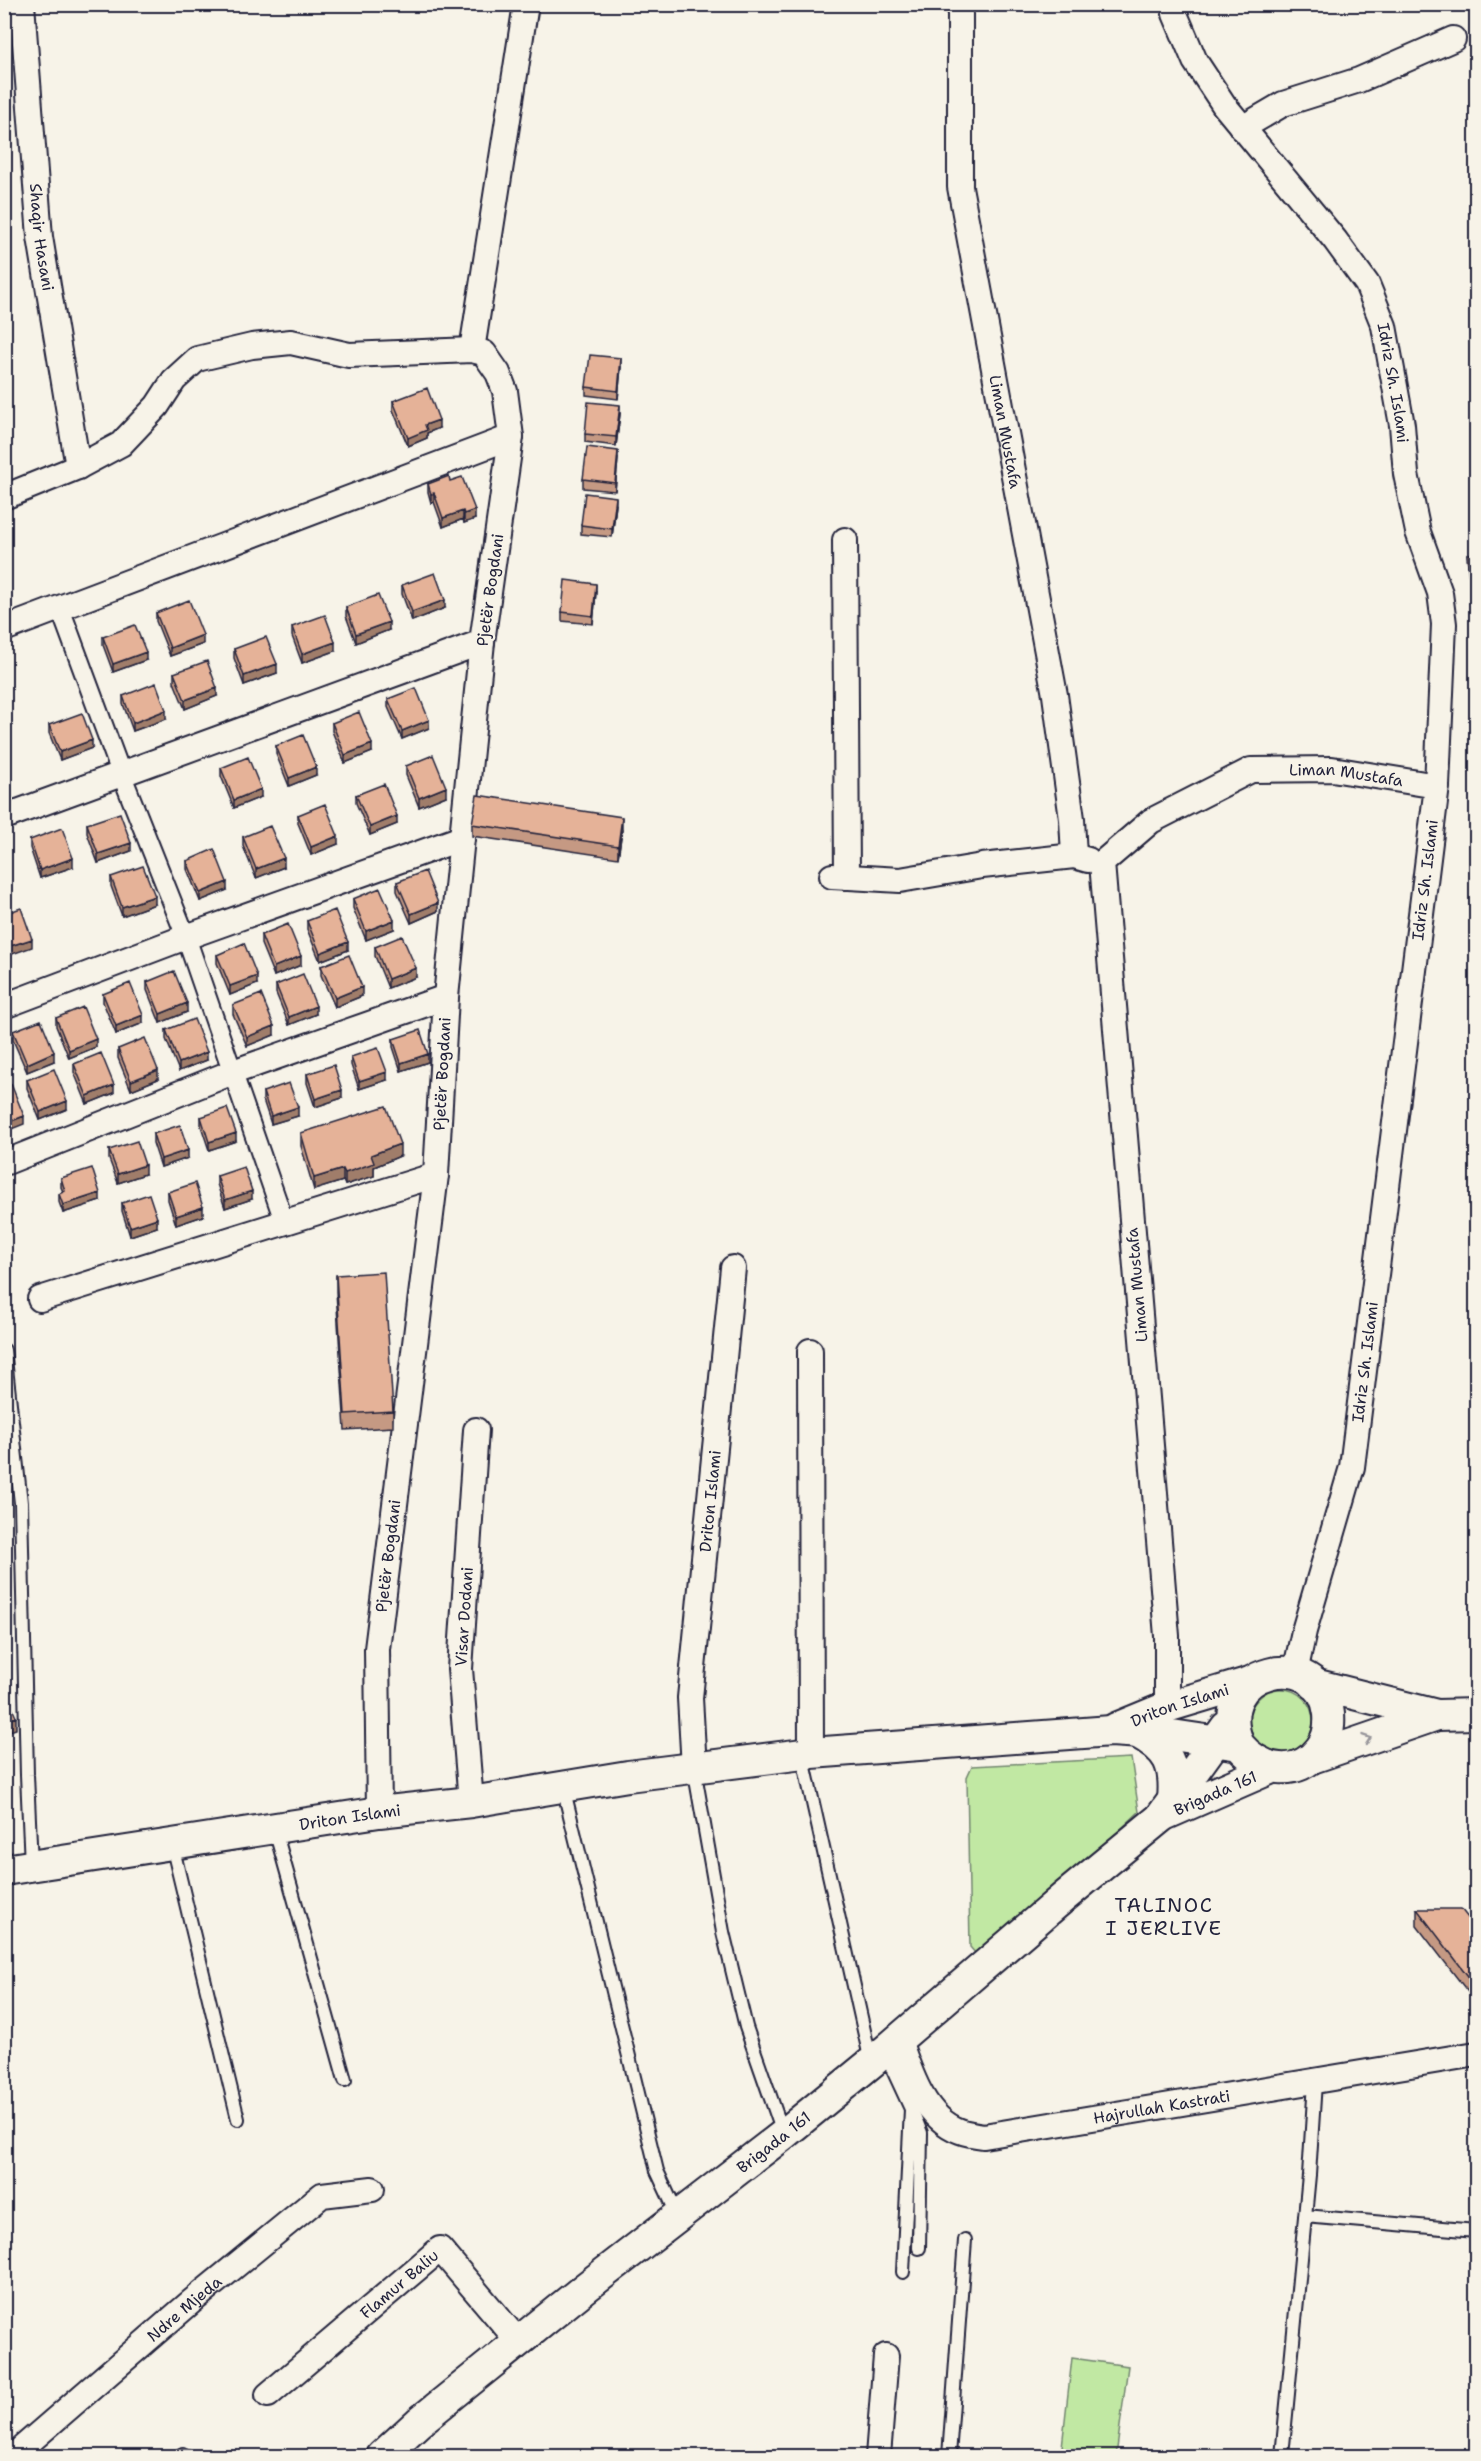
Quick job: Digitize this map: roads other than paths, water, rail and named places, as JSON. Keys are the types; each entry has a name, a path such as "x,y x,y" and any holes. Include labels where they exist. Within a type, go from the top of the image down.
{"street":[{"name":"Shaqir Hasani","path":"22,4 40,237 78,467"},
{"path":"4,498 78,467 121,444 157,406 174,380 197,359 252,346 291,342 349,355 472,350 526,4"},
{"name":"Liman Mustafa","path":"960,4 960,187 1055,695 1072,819 1074,856"},
{"name":"Idriz Sh. Islami","path":"1175,4 1175,14 1195,61 1224,105 1335,240 1367,284 1384,326 1418,532 1440,593 1444,624 1437,786 1352,1467 1305,1631 1305,1679"},
{"path":"1242,128 1282,104 1359,80 1453,39"},
{"name":"Pjetër Bogdani","path":"379,1812 377,1649 436,1175 447,997 462,838 482,642 511,437 505,391 498,373 484,353 472,350"},
{"path":"4,629 511,437"},
{"path":"845,540 839,877 900,880 982,866 1074,856 1102,863"},
{"path":"60,608 121,773 186,937 284,1221"},
{"path":"4,817 482,642"},
{"name":"Liman Mustafa","path":"1167,1707 1167,1636 1102,863 1151,821 1251,771 1332,769 1437,786"},
{"path":"4,1006 186,937 462,838"},
{"path":"4,1163 233,1072 447,997"},
{"path":"40,1299 436,1175"},
{"name":"Driton Islami","path":"694,1768 690,1698 733,1268"},
{"path":"806,1753 810,1352"},
{"name":"Visar Dodani","path":"471,1802 460,1669 476,1430"},
{"name":"Driton Islami","path":"18,1868 275,1830 379,1812 471,1802 806,1753 1124,1732 1230,1734 1235,1704 1241,1692 1262,1674 1276,1671 1437,1715 1476,1714"},
{"path":"1305,1679 1323,1695 1329,1708 1328,1735 1312,1758"},
{"name":"Driton Islami","path":"1124,1732 1167,1707 1250,1682"},
{"name":"Driton Islami","path":"1272,1768 1293,1767 1312,1758 1437,1715"},
{"path":"1124,1732 1155,1743 1167,1755 1174,1781 1166,1809"},
{"path":"1230,1734 1254,1759 1272,1768"},
{"name":"Brigada 161","path":"382,2457 419,2422 885,2052 1166,1809 1230,1734"},
{"name":"Brigada 161","path":"1166,1809 1272,1768"},
{"name":"Hajrullah Kastrati","path":"885,2052 935,2113 959,2131 984,2136 1476,2054"},
{"name":"Ndre Mjeda","path":"13,2457 191,2302 322,2195 372,2189"},
{"name":"Flamur Baliu","path":"268,2395 440,2249 519,2342"},
{"path":"878,2457 886,2356"}],"lane":[{"path":"4,1350 21,1503 27,1775 18,1868"},
{"path":"806,1753 885,2052 921,2133 919,2248"},
{"path":"694,1768 723,1932 733,1974 746,2027 783,2135"},
{"path":"563,1787 657,2170 678,2216"},
{"path":"275,1830 345,2080"},
{"path":"172,1845 238,2119"},
{"path":"1282,2457 1315,2082"},
{"path":"903,2272 911,2109"},
{"path":"1305,2216 1476,2231"},
{"path":"949,2457 965,2240"}],"district":[{"name":"TALINOC I JERLIVE","path":"1164,1916"}]}
